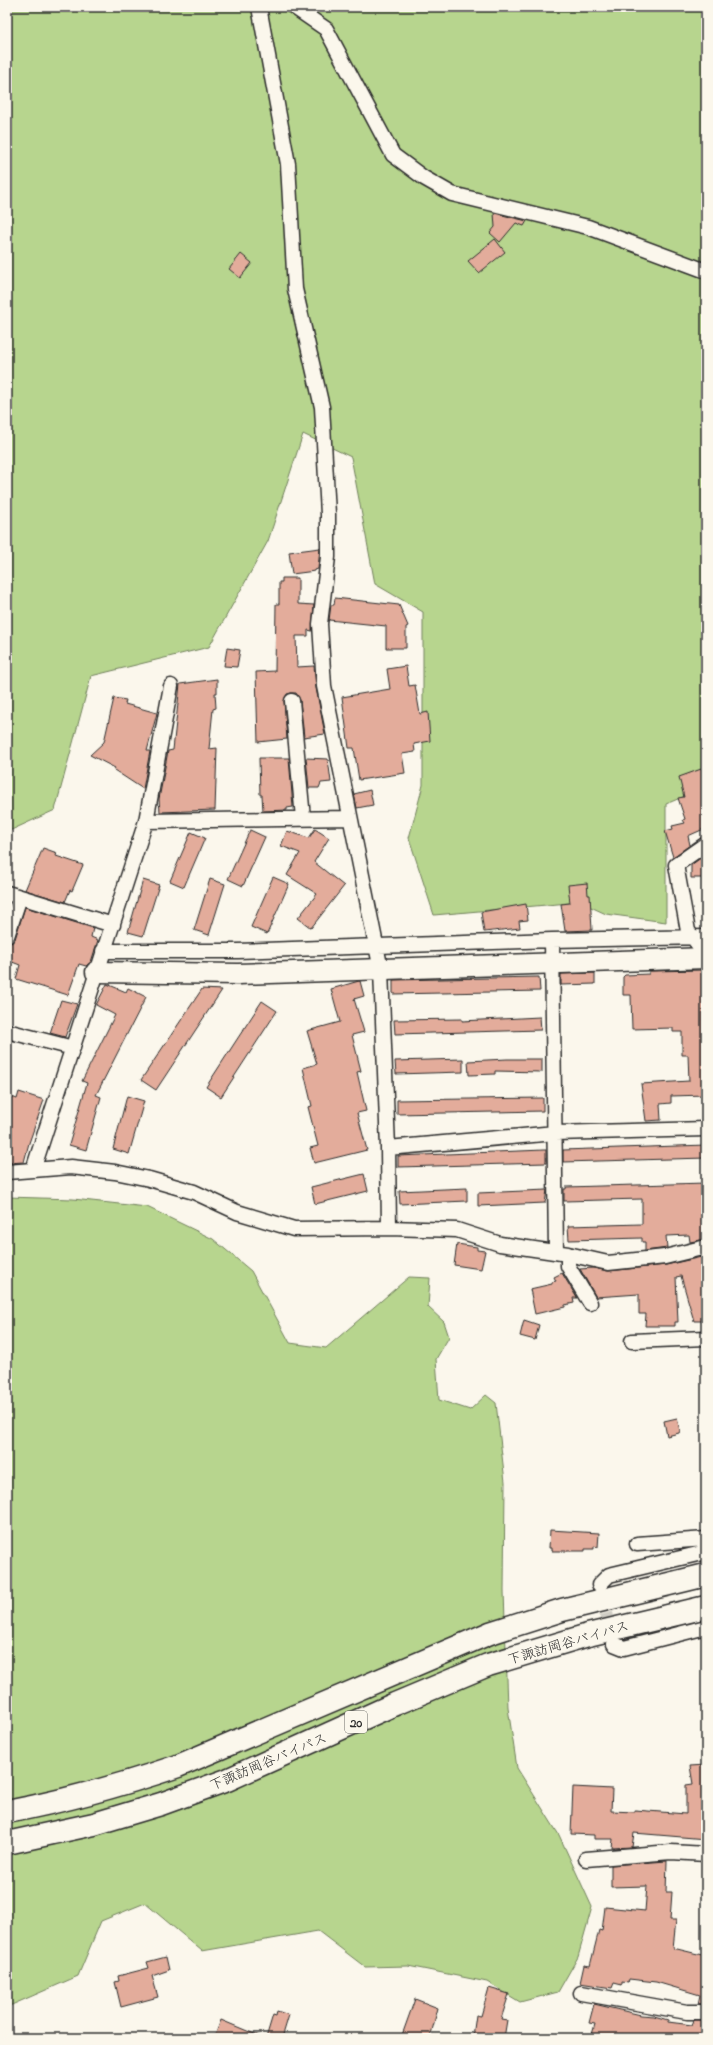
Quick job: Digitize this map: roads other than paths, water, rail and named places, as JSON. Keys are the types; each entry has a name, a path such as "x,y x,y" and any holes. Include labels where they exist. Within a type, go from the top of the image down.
{"highway":[{"name":"下諏訪岡谷バイパス","path":"7,1812 62,1802 137,1780 178,1766 490,1633 562,1610 706,1575"},
{"name":"下諏訪岡谷バイパス","path":"7,1843 94,1824 161,1804 228,1780 395,1704 488,1665 588,1635 706,1607"}],"street":[{"path":"259,7 288,164 295,289 322,407 328,514 328,557 320,624 324,686 381,970 388,1148 389,1228"},
{"path":"294,7 326,30 393,155 424,178 452,194 588,227 706,271"},
{"path":"33,1170 146,821 171,686"},
{"path":"292,701 303,818"},
{"path":"146,821 350,818"},
{"path":"96,972 238,974 551,964 706,956 699,937 688,931 676,865 706,844"},
{"path":"7,936 13,895 113,925"},
{"path":"103,951 238,950 699,937"},
{"path":"552,940 551,964 555,1133 562,1253 568,1266 590,1302"},
{"path":"238,950 238,974"},
{"path":"7,1031 73,1048"},
{"path":"388,1148 555,1133 706,1129"},
{"path":"7,1172 71,1167 149,1178 194,1192 237,1212 294,1230 389,1228 457,1230 500,1244 562,1253 608,1263 665,1257 706,1247"},
{"path":"632,1341 706,1338"},
{"path":"637,1544 706,1539"},
{"path":"599,1585 609,1575 706,1552"},
{"path":"614,1644 624,1648 706,1627"},
{"path":"586,1859 671,1852 706,1854"},
{"path":"581,1993 687,2012 706,2012"}],"tunnel":[{"path":"601,1593 612,1637"}]}
